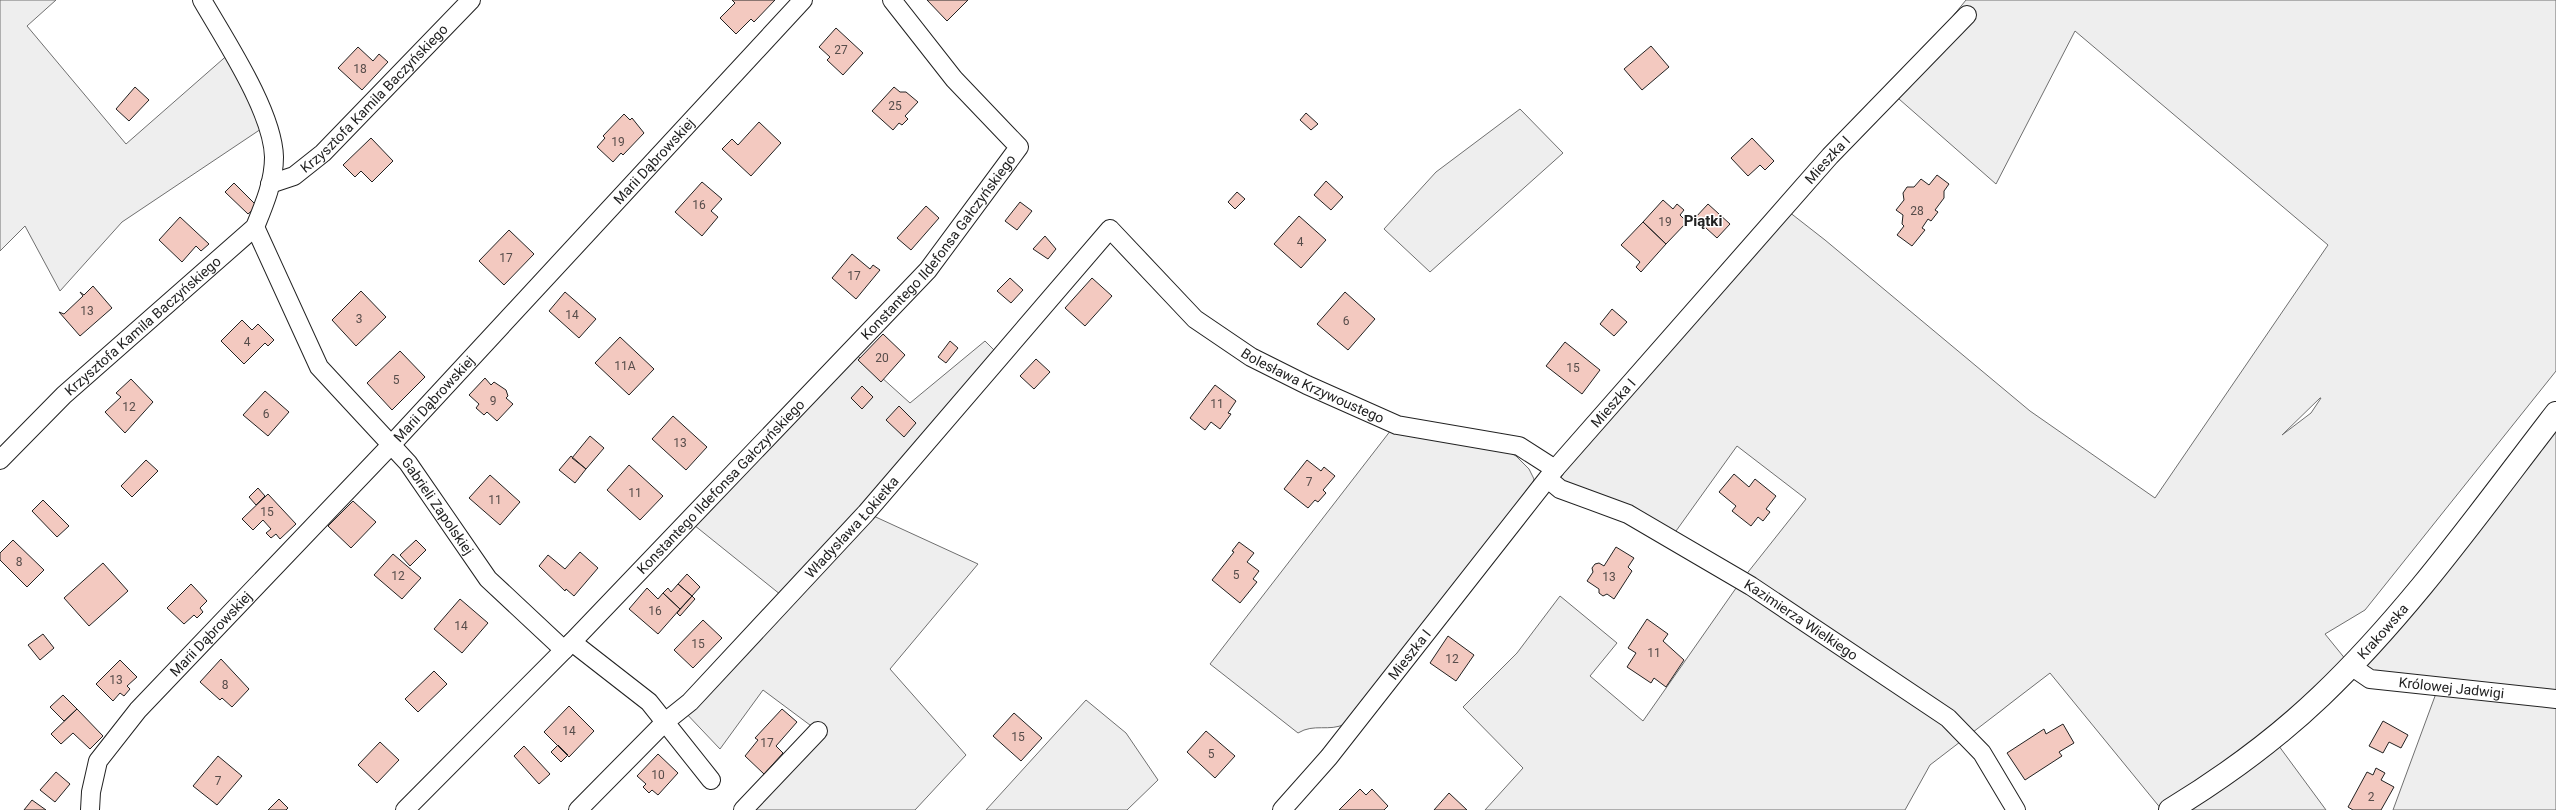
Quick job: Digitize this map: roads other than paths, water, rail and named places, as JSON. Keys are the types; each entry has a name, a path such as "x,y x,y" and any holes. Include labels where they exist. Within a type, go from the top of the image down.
{"main road":[{"name":"Krakowska","path":"2170,810 2233,768 2273,738 2351,666 2380,635 2449,552 2556,413"}],"street":[{"name":"Krzysztofa Kamila Baczyńskiego","path":"0,460 64,395 255,227 269,193 274,156 258,99 202,0"},
{"name":"Krzysztofa Kamila Baczyńskiego","path":"270,184 294,176 323,153 471,0"},
{"name":"Marii Dąbrowskiej","path":"90,810 90,792 98,761 138,710 391,445 803,0"},
{"name":"Konstantego Ildefonsa Gałczyńskiego","path":"405,810 568,646 928,270 1019,147 954,79 892,0"},
{"name":"Mieszka I","path":"1282,810 1329,757 1552,474 1830,156 1966,15"},
{"name":"Gabrieli Zapolskiej","path":"255,227 319,367 408,463 488,579 568,646 648,702 711,780"},
{"name":"Bolesława Krzywoustego","path":"1110,229 1195,319 1251,357 1306,385 1397,425 1519,446 1552,474"},
{"name":"Władysława Łokietka","path":"578,810 665,722 690,702 866,513 1110,229"},
{"name":"Kazimierza Wielkiego","path":"1552,474 1560,488 1628,514 1751,586 1948,718 1982,753 2016,810"},
{"name":"Królowej Jadwigi","path":"2351,666 2370,679 2556,699"},
{"path":"743,810 818,731"}],"district":[{"name":"Piątki","path":"1703,221"}]}
